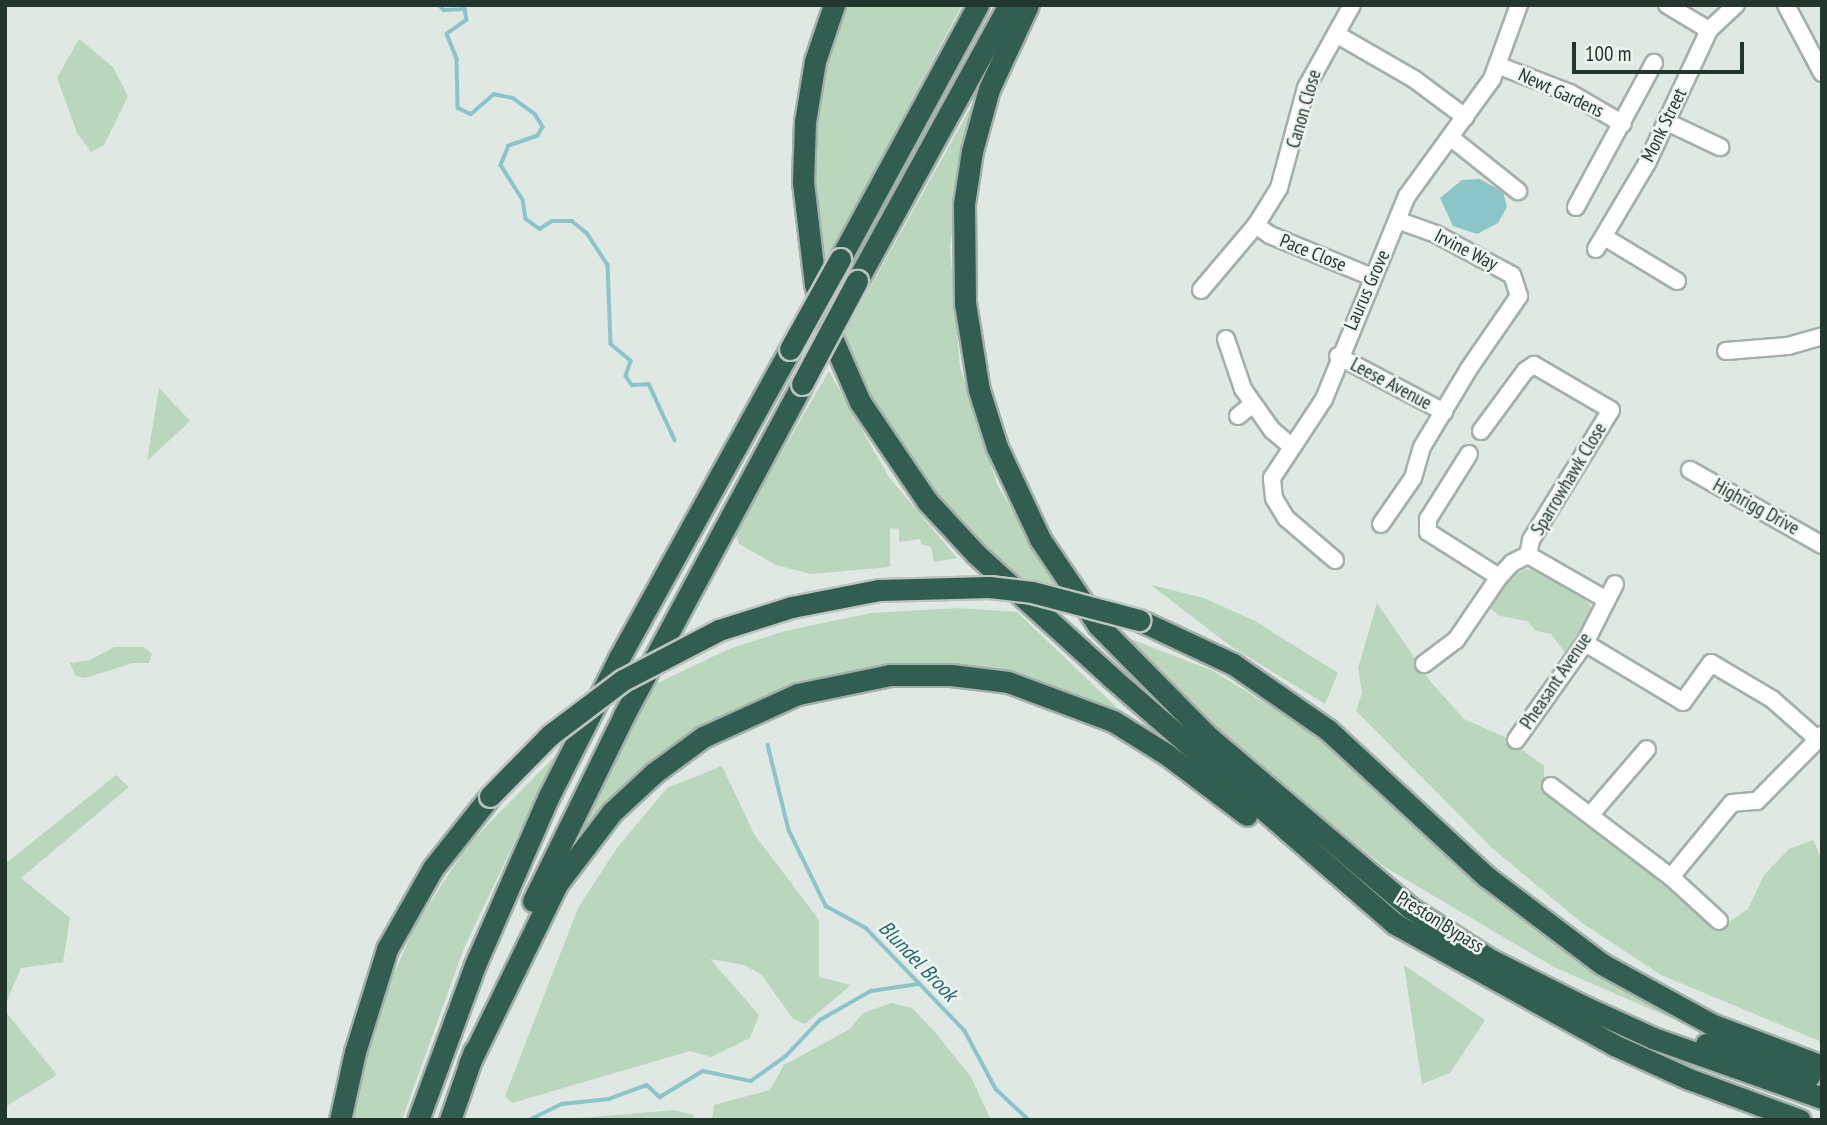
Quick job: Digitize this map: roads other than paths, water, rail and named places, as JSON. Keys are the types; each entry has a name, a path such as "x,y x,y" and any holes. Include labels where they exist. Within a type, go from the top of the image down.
{"highway":[{"name":"Preston Bypass","path":"834,5 808,98 803,182 815,284 838,355 875,429 928,501 976,554 1111,677 1395,924 1614,1045 1689,1079 1800,1120"},
{"path":"418,1120 475,965 549,796 625,646 978,5"},
{"path":"450,1120 469,1064 533,903 575,813 857,281 1009,5"},
{"name":"Preston Bypass","path":"1028,5 987,96 964,204 965,303 979,390 1001,457 1040,539 1098,625 1153,684 1290,808 1409,907"},
{"path":"340,1120 355,1052 387,949 433,868 490,796 550,735 623,680 708,635 792,607 879,590 989,587 1032,592 1139,620 1233,664 1328,730 1487,877 1602,964 1712,1024 1822,1066"},
{"path":"469,1064 557,884 595,831 634,790 703,737 759,709 820,688 872,677 951,675 1008,682 1113,721 1174,759 1284,846 1395,924"},
{"path":"1409,907 1563,985 1679,1034 1822,1080"},
{"path":"1409,907 1491,960 1581,1006 1653,1038 1822,1098"}],"street":[{"name":"Canon Close","path":"1279,188 1306,88 1352,5"},
{"name":"Laurus Grove","path":"1335,560 1268,501 1272,478 1324,399 1338,356 1371,277 1420,174 1465,117 1497,65 1519,5"},
{"path":"1667,5 1709,30"},
{"name":"Monk Street","path":"1677,281 1601,243 1667,122 1709,30 1736,5"},
{"path":"1786,5 1822,73"},
{"path":"1335,34 1414,79 1465,117"},
{"name":"Newt Gardens","path":"1576,207 1654,63"},
{"name":"Newt Gardens","path":"1497,65 1570,93 1623,124"},
{"path":"1667,122 1720,147"},
{"path":"1450,138 1518,191"},
{"name":"Pace Close","path":"1201,290 1256,225 1279,188"},
{"name":"Irvine Way","path":"1397,220 1436,234 1512,275 1519,296 1497,331"},
{"name":"Pace Close","path":"1256,225 1270,235 1371,277"},
{"name":"Leese Avenue","path":"1381,524 1413,478 1422,447 1497,331"},
{"path":"1726,351 1788,346 1822,336"},
{"path":"1226,339 1243,389 1291,446"},
{"name":"Leese Avenue","path":"1338,356 1444,412"},
{"name":"Sparrowhawk Close","path":"1481,431 1525,371 1534,365 1611,410 1531,540 1528,555"},
{"path":"1238,416 1253,404"},
{"path":"1469,454 1428,519 1428,532 1499,577"},
{"name":"Highrigg Drive","path":"1690,470 1822,545"},
{"path":"1424,664 1456,640 1499,577 1512,563 1528,555 1605,599"},
{"name":"Pheasant Avenue","path":"1516,740 1584,643 1615,584"},
{"path":"1584,643 1683,702 1711,663 1772,699 1820,737 1784,778 1757,801 1732,803 1671,877"},
{"path":"1592,813 1647,749"},
{"path":"1551,786 1592,813 1671,877 1719,921"}],"water":[{"path":"1480,179 1503,192 1507,207 1498,223 1477,234 1453,226 1440,198 1462,180"}],"waterway":[{"name":"Blundel Brook","path":"439,5 444,10 465,9 467,20 447,34 457,59 458,108 471,114 494,94 513,98 535,114 543,127 538,136 509,146 501,165 523,200 526,219 540,229 552,221 572,221 587,233 608,265 611,344 631,361 626,376 632,385 649,384 675,440"},
{"name":"Blundel Brook","path":"768,745 789,830 826,906 866,928 965,1031 996,1089 1029,1120"},
{"path":"529,1120 562,1104 609,1099 647,1085 660,1097 703,1071 751,1081 786,1056 820,1020 871,991 919,984"}]}
